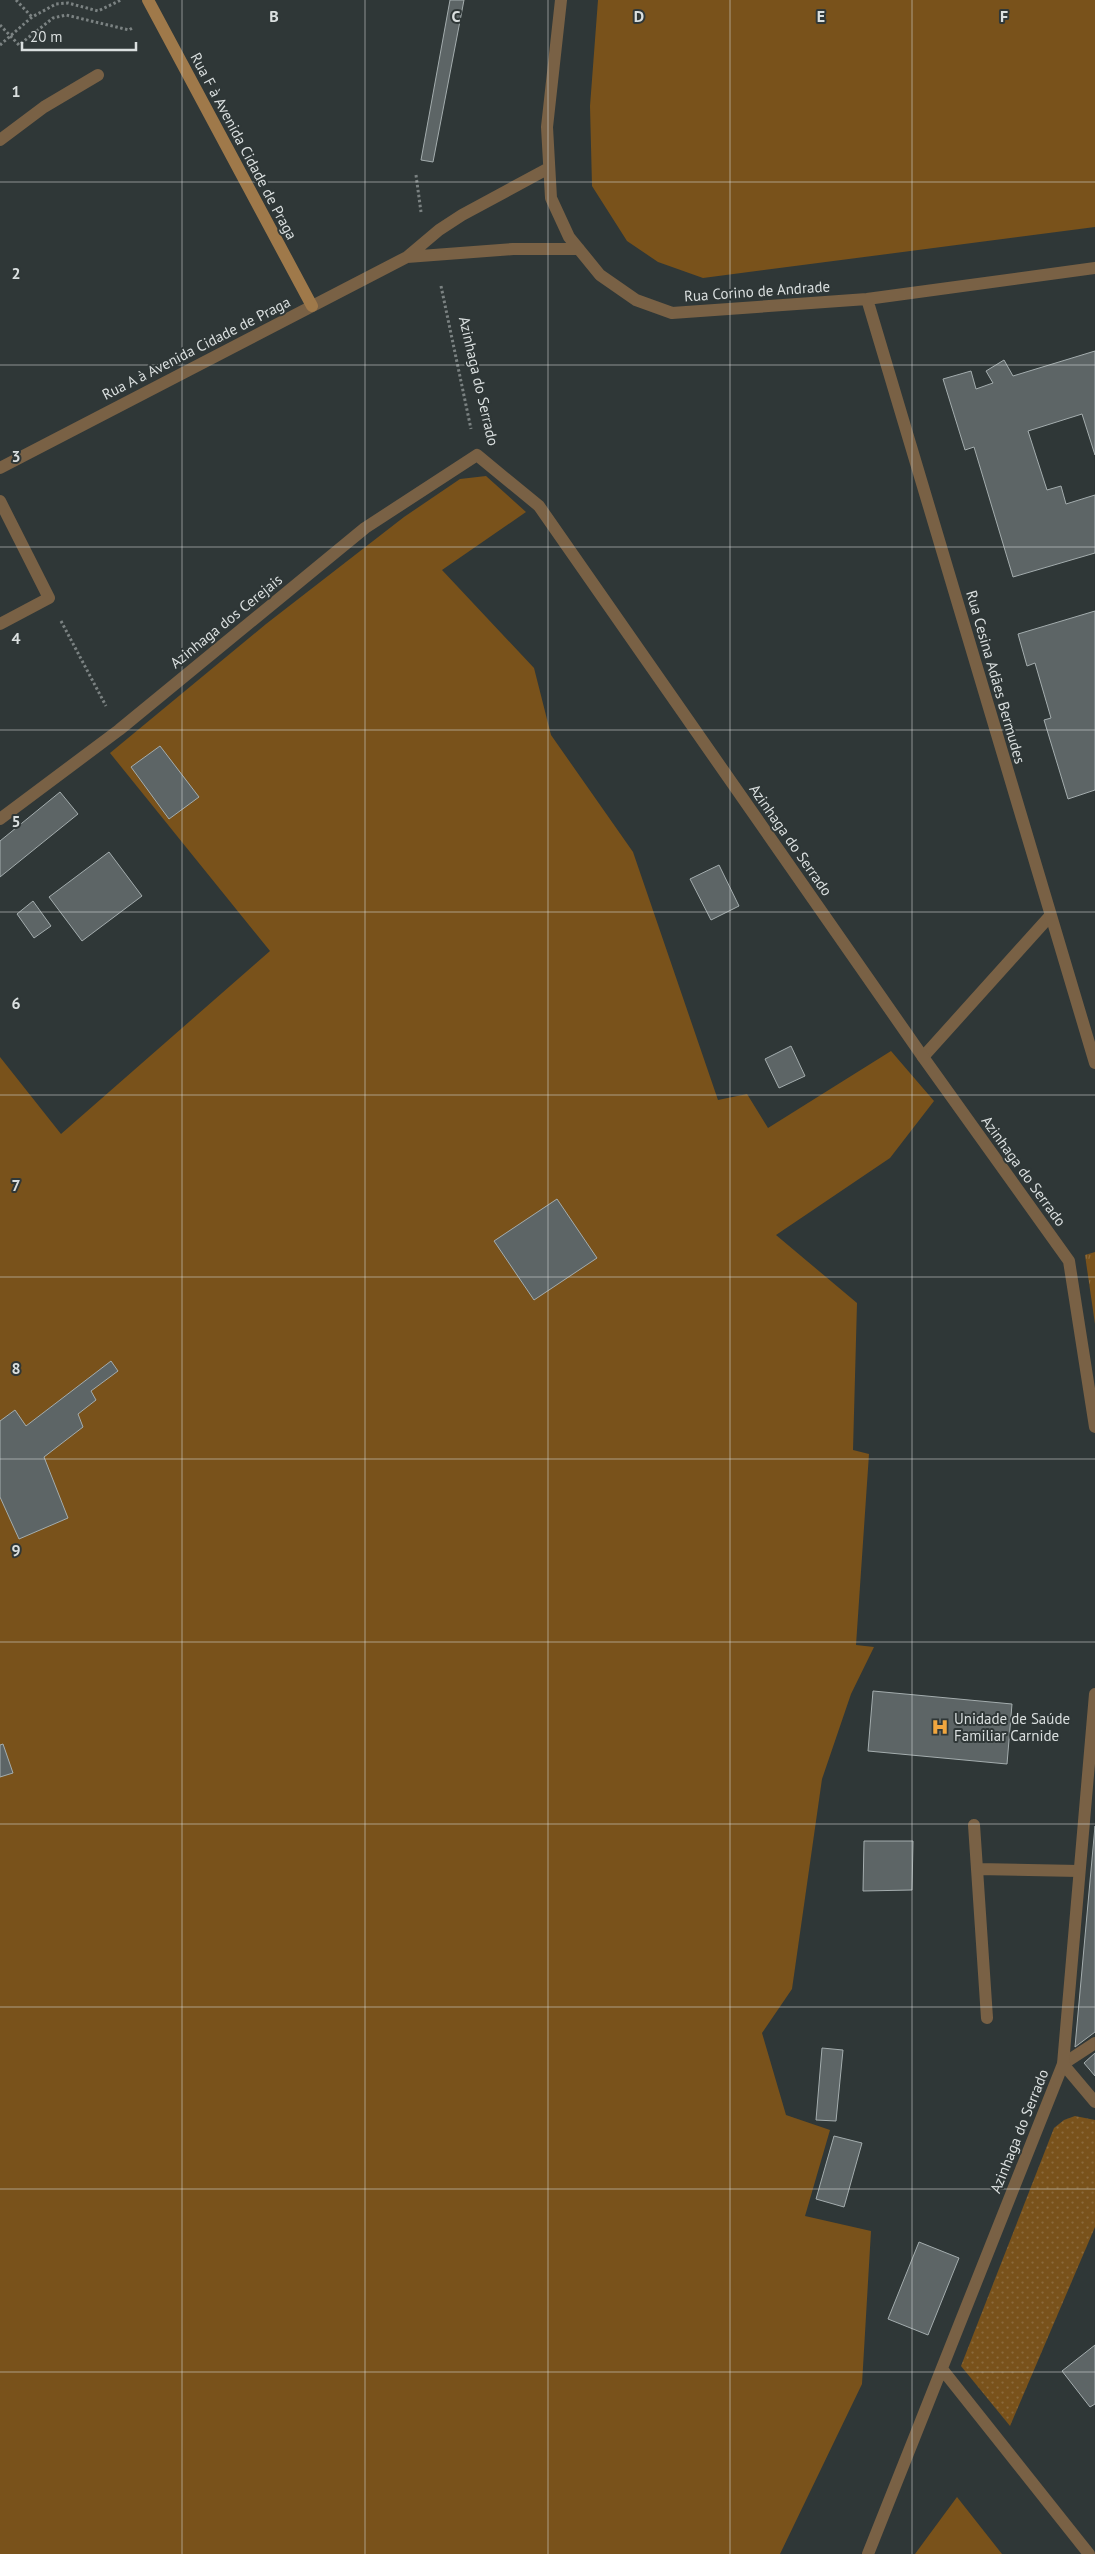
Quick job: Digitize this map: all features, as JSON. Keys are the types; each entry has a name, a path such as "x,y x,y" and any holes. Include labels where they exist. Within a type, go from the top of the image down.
{"main road":[{"name":"Rua F à Avenida Cidade de Praga","path":"148,0 312,306"}],"street":[{"name":"Rua Corino de Andrade","path":"561,0 547,127 551,198 569,237 600,275 636,300 672,313 867,299 1095,268"},
{"path":"0,140 44,107 98,75"},
{"path":"407,257 456,218 549,168"},
{"path":"407,257 514,249 579,249"},
{"name":"Rua A à Avenida Cidade de Praga","path":"0,468 407,257"},
{"name":"Rua Cesina Adães Bermudes","path":"867,299 1095,1063"},
{"name":"Azinhaga dos Cerejais","path":"0,819 119,730 365,528 477,454"},
{"name":"Azinhaga do Serrado","path":"477,454 539,506 922,1057 1068,1261 1095,1427"},
{"path":"0,501 49,598 0,624"},
{"path":"922,1057 1050,916"},
{"name":"Azinhaga do Serrado","path":"868,2554 1063,2064 1095,1694"},
{"path":"974,1825 987,2018"},
{"path":"977,1868 1079,1871"},
{"path":"1095,2043 1063,2064 1095,2102"},
{"path":"942,2369 1090,2554"}],"path":[{"path":"16,0 32,17"},
{"path":"0,45 32,17 56,4 68,3 98,11 121,0"},
{"path":"0,25 20,45 53,18 66,16 129,30 156,15"},
{"path":"416,175 422,217"},
{"name":"Azinhaga do Serrado","path":"441,286 477,454"},
{"path":"49,598 119,730"}],"green space":[{"path":"598,0 1095,0 1095,227 703,278 658,262 627,241 592,186 590,106"},
{"path":"486,476 526,512 442,570 534,668 551,735 633,852 718,1100 747,1094 768,1128 891,1051 934,1101 890,1158 776,1235 857,1303 853,1450 869,1454 856,1645 874,1647 851,1694 822,1779 792,1989 762,2033 786,2115 830,2130 805,2216 871,2231 862,2384 780,2554 0,2554 0,1057 61,1134 270,951 110,753 266,624 404,517 460,479"},
{"path":"1095,1252 1095,1324 1085,1255"},
{"path":"1075,2116 1095,2120 1095,2227 1010,2426 961,2366 1054,2128 1064,2120"},
{"path":"957,2497 1002,2554 915,2554"}],"building":[{"path":"450,0 464,0 433,162 421,160"},
{"path":"1095,351 1095,455 1082,414 1028,431 1047,490 1061,486 1066,504 1095,495 1095,553 1013,577 974,447 965,450 943,379 971,371 976,389 993,383 986,371 1004,360 1013,376"},
{"path":"1095,611 1095,790 1068,799 1044,720 1051,718 1035,663 1027,666 1018,634"},
{"path":"160,746 199,797 169,819 131,767"},
{"path":"60,792 78,814 0,877 0,841"},
{"path":"109,852 142,896 82,941 49,897"},
{"path":"719,865 739,906 711,920 690,879"},
{"path":"33,901 51,926 34,938 17,914"},
{"path":"791,1046 805,1076 779,1088 765,1059"},
{"path":"557,1199 597,1258 534,1300 494,1241"},
{"path":"111,1361 118,1371 91,1391 96,1400 78,1414 83,1427 44,1457 68,1518 19,1539 0,1497 0,1421 15,1410 26,1426"},
{"name":"Unidade de Saúde Familiar Carnide","path":"873,1691 1012,1704 1007,1764 868,1751"},
{"path":"3,1744 13,1773 0,1777 0,1745"},
{"path":"1095,1826 1095,2032 1075,2047"},
{"path":"864,1841 913,1841 912,1890 863,1891"},
{"path":"822,2048 843,2050 836,2121 816,2120"},
{"path":"1095,2053 1095,2076 1084,2063"},
{"path":"834,2136 862,2143 844,2207 816,2199"},
{"path":"919,2242 959,2258 928,2335 888,2319"},
{"path":"1095,2345 1095,2404 1090,2407 1062,2371"}],"place":[{"name":"Unidade de Saúde Familiar Carnide","path":"940,1727"}]}
